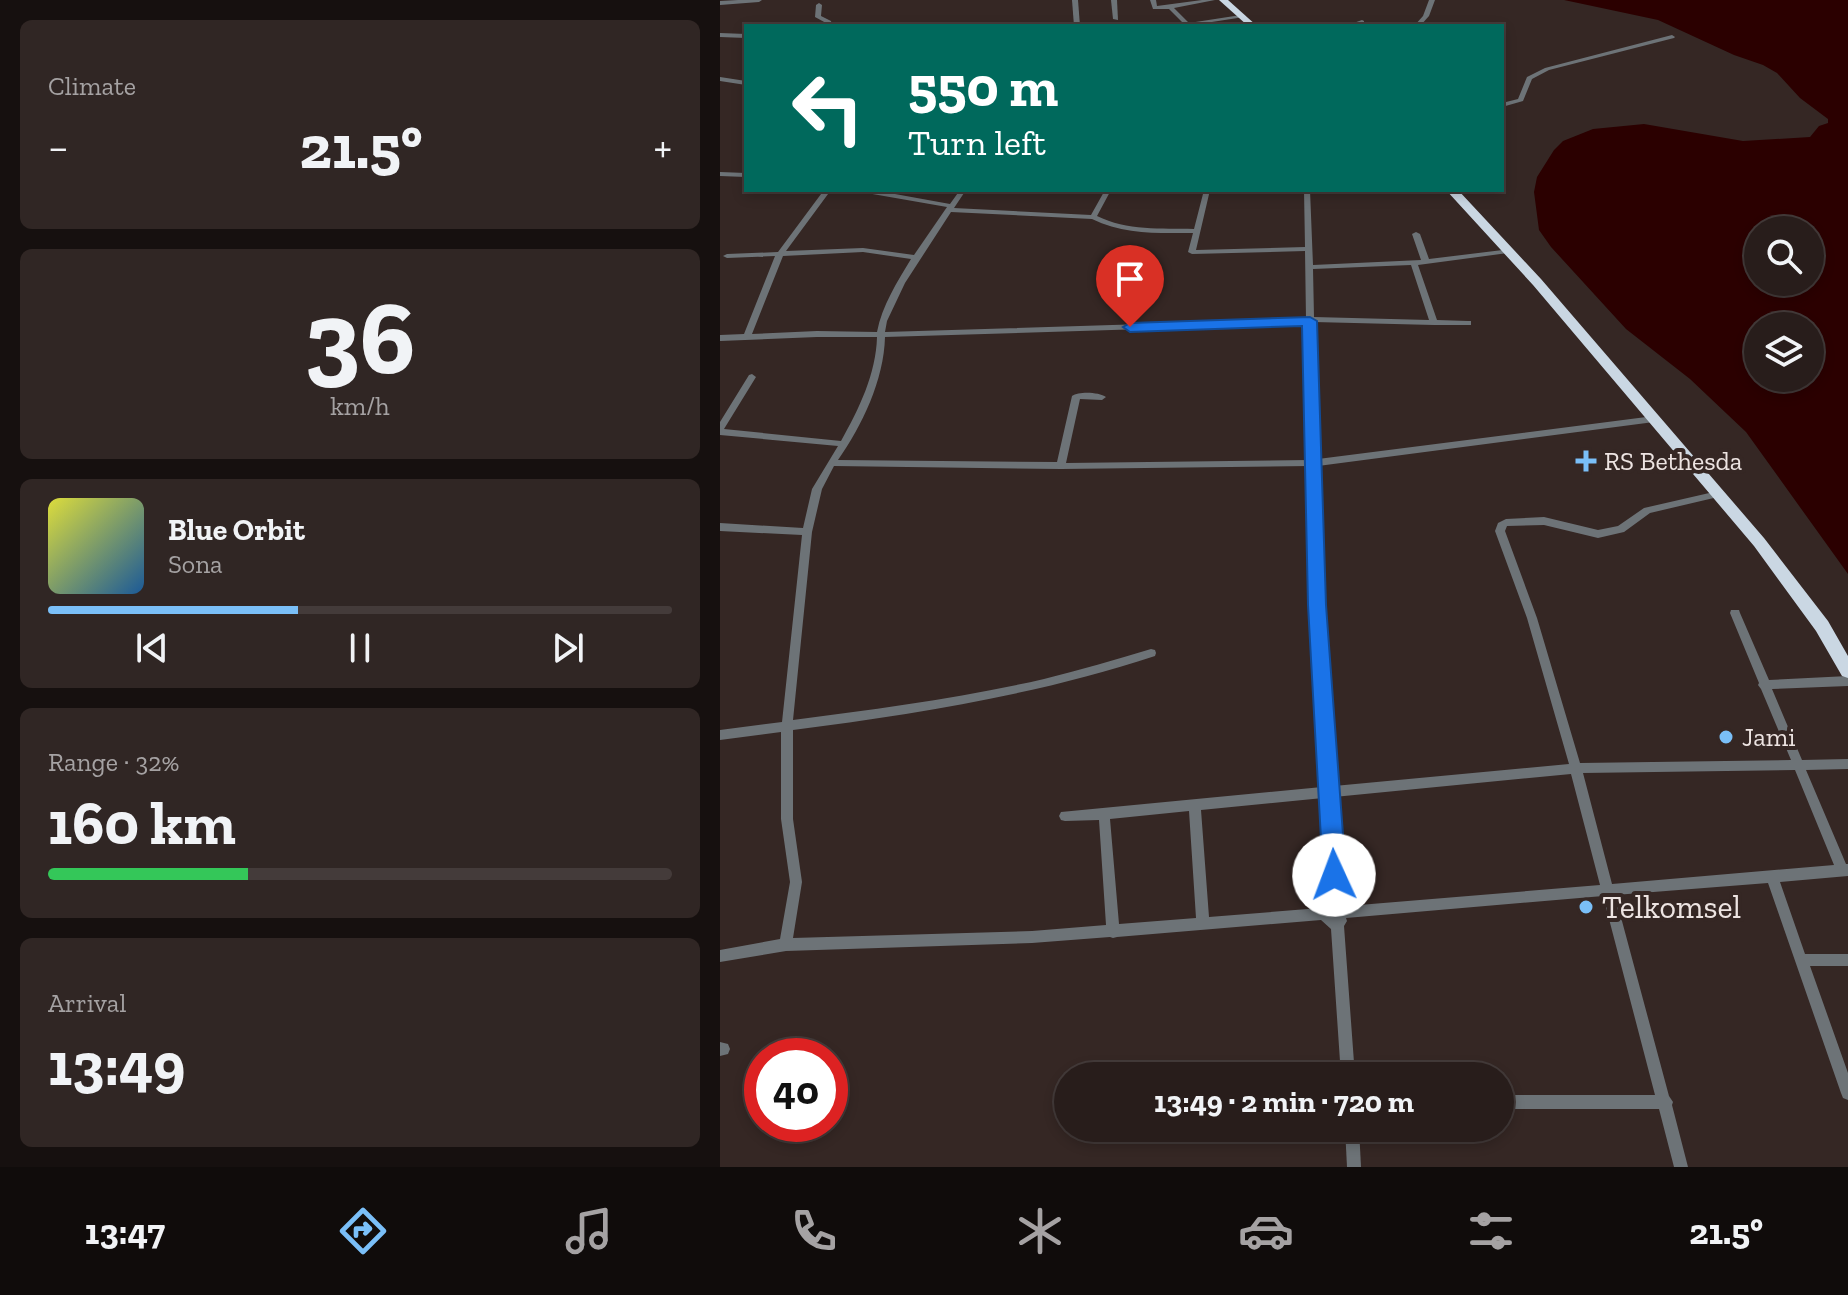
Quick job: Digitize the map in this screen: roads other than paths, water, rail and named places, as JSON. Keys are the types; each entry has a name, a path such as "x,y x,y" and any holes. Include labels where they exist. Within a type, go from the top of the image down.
{"highway":[{"path":"1223,0 1250,24"},
{"path":"1454,192 1718,494 1822,626 1848,671"}],"street":[{"path":"720,3 759,0"},
{"path":"1075,0 1077,24"},
{"path":"1114,0 1116,19"},
{"path":"1153,0 1155,8 1212,0"},
{"path":"1419,24 1426,16 1432,0"},
{"path":"819,5 816,11 818,17 829,24"},
{"path":"1170,7 1186,24"},
{"path":"1194,24 1241,17"},
{"path":"1355,24 1362,22"},
{"path":"720,35 744,36"},
{"path":"1504,104 1521,100 1527,80 1547,69 1672,37"},
{"path":"720,79 744,83"},
{"path":"720,174 744,175"},
{"path":"747,337 780,254 826,192"},
{"path":"871,192 950,208 1093,217 1107,225 1121,227 1198,231"},
{"path":"786,945 796,882 786,804 787,726 807,532 821,478 844,444 879,356 886,311 962,192"},
{"path":"1093,217 1107,192"},
{"path":"1207,192 1192,251 1308,249"},
{"path":"1307,192 1317,605 1347,1062"},
{"path":"1416,234 1426,262"},
{"path":"727,256 863,250 918,258"},
{"path":"1309,267 1414,263 1508,251"},
{"path":"1414,263 1434,323"},
{"path":"720,338 1310,320 1468,323"},
{"path":"752,377 720,430 844,444"},
{"path":"1061,466 1076,396 1102,397"},
{"path":"831,463 1061,466 1313,463 1654,419"},
{"path":"1681,1167 1576,768 1532,618 1501,534 1501,525 1540,521 1598,534 1621,529 1647,510 1718,494"},
{"path":"720,527 807,532"},
{"path":"720,956 786,945 1113,932 1324,914 1328,904 1339,912 1845,871 1796,764 1735,613"},
{"path":"720,735 980,698 1055,682 1151,653"},
{"path":"1763,685 1848,681"},
{"path":"1065,816 1576,768 1848,764"},
{"path":"1195,806 1203,924"},
{"path":"1104,814 1113,932"},
{"path":"1772,877 1848,1093"},
{"path":"1801,960 1848,960"},
{"path":"1514,1102 1666,1102"},
{"path":"1353,1142 1354,1167"}],"place":[{"name":"RS Bethesda","path":"1586,461"},
{"name":"Jami","path":"1726,737"},
{"name":"Telkomsel","path":"1586,907"}]}
